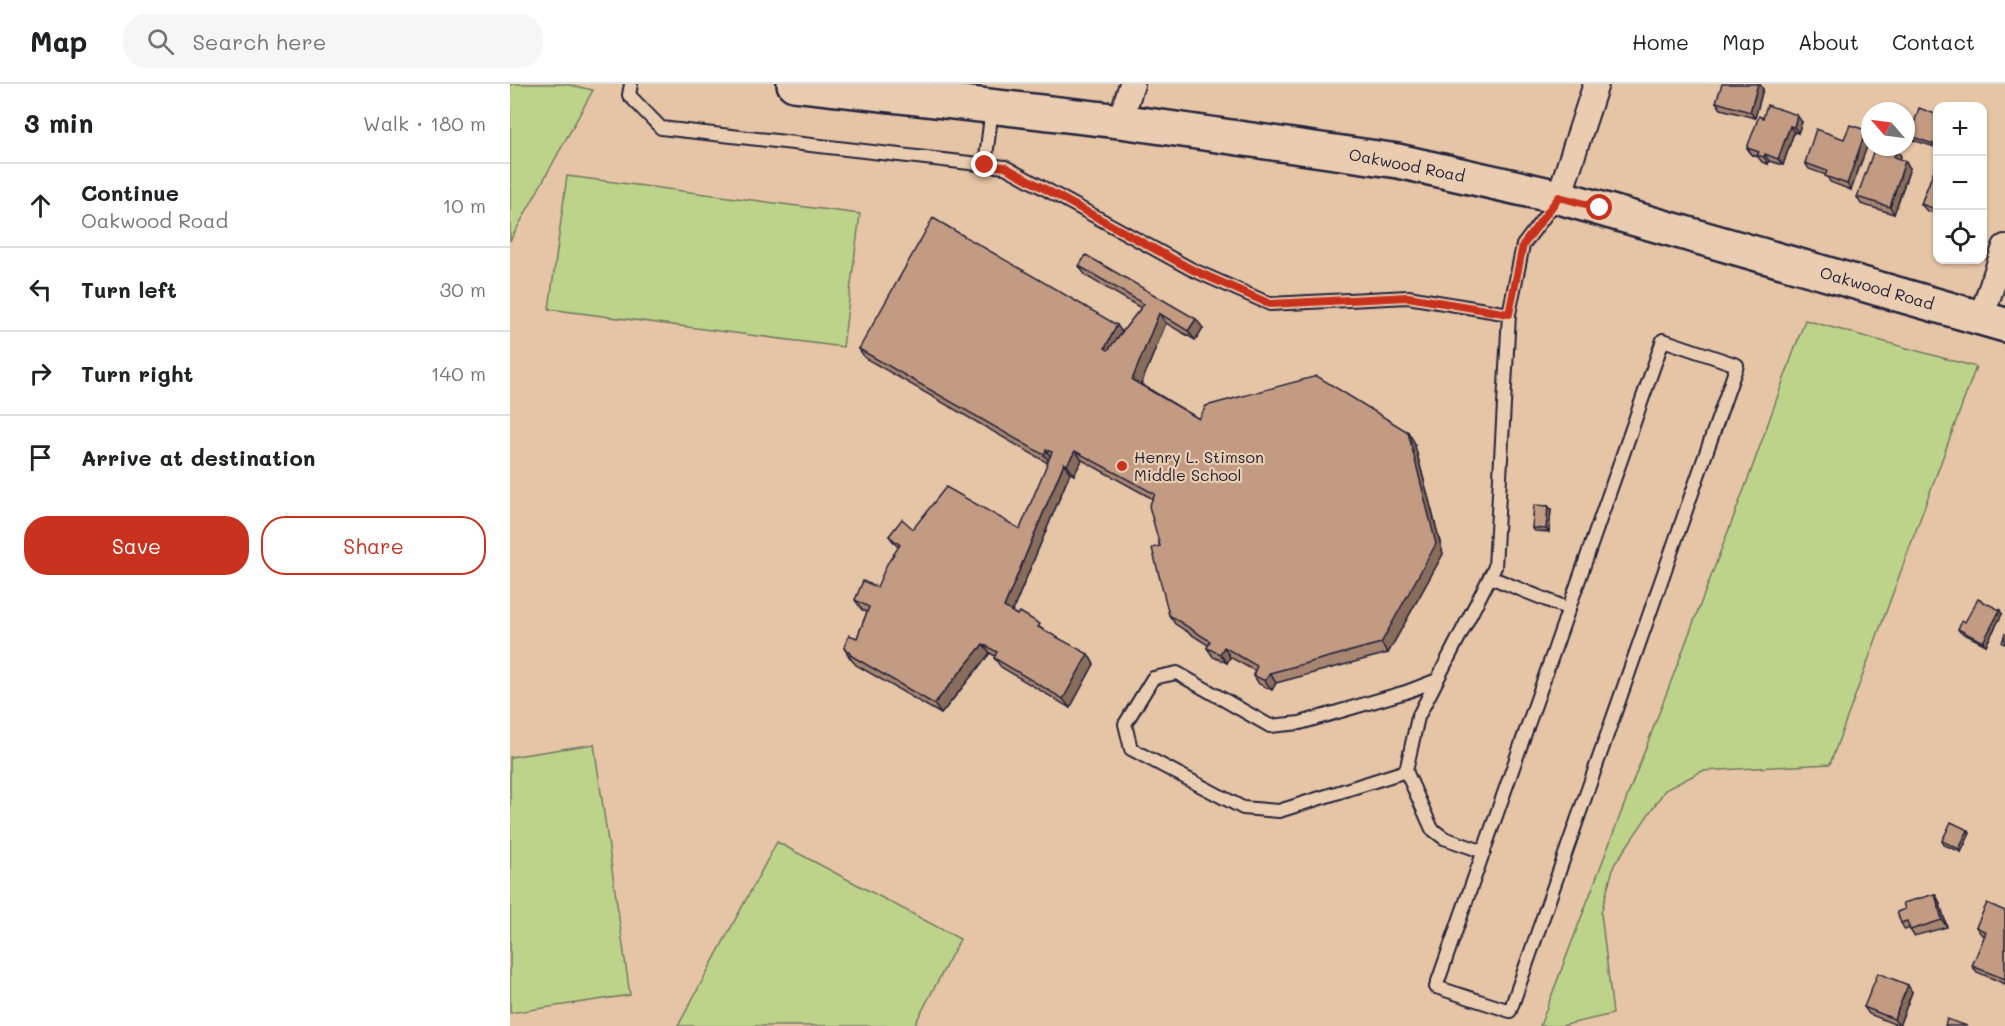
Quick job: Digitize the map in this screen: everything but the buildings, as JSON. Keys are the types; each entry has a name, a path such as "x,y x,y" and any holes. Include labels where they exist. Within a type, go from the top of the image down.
{"main road":[{"name":"Oakwood Road","path":"794,84 1120,121 1398,161 1559,197 1993,322"}],"street":[{"path":"1120,121 1132,84"},
{"path":"1559,197 1596,84"},
{"path":"1993,322 2005,246"}],"lane":[{"path":"631,84 629,95 661,128 1005,167 1191,269 1270,304 1408,297 1509,314"},
{"path":"985,165 992,108"},
{"path":"1484,852 1444,838 1432,829 1406,771 1418,717 1495,567 1509,314 1523,245 1559,197"},
{"path":"1663,340 1737,365 1510,1011 1436,987 1484,852 1663,340"},
{"path":"1490,577 1569,609"},
{"path":"1406,771 1279,811 1243,808 1131,749 1125,724 1153,678 1177,673 1270,726 1300,723 1406,692 1437,680"}],"green space":[{"path":"510,84 565,84 593,90 510,241"},
{"path":"567,176 860,214 843,347 549,309"},
{"path":"1805,320 1976,367 1830,764 1702,771 1665,790 1614,865 1601,913 1613,1014 1561,1026 1540,1026 1751,471"},
{"path":"594,744 630,995 510,1013 510,757"},
{"path":"777,842 960,939 914,1026 678,1026"}],"place":[{"name":"Henry L. Stimson Middle School","path":"1122,466"}],"route":[{"path":"985,165 1005,167 1191,269 1270,304 1408,297 1509,314 1523,245 1559,197 1600,208"}]}
